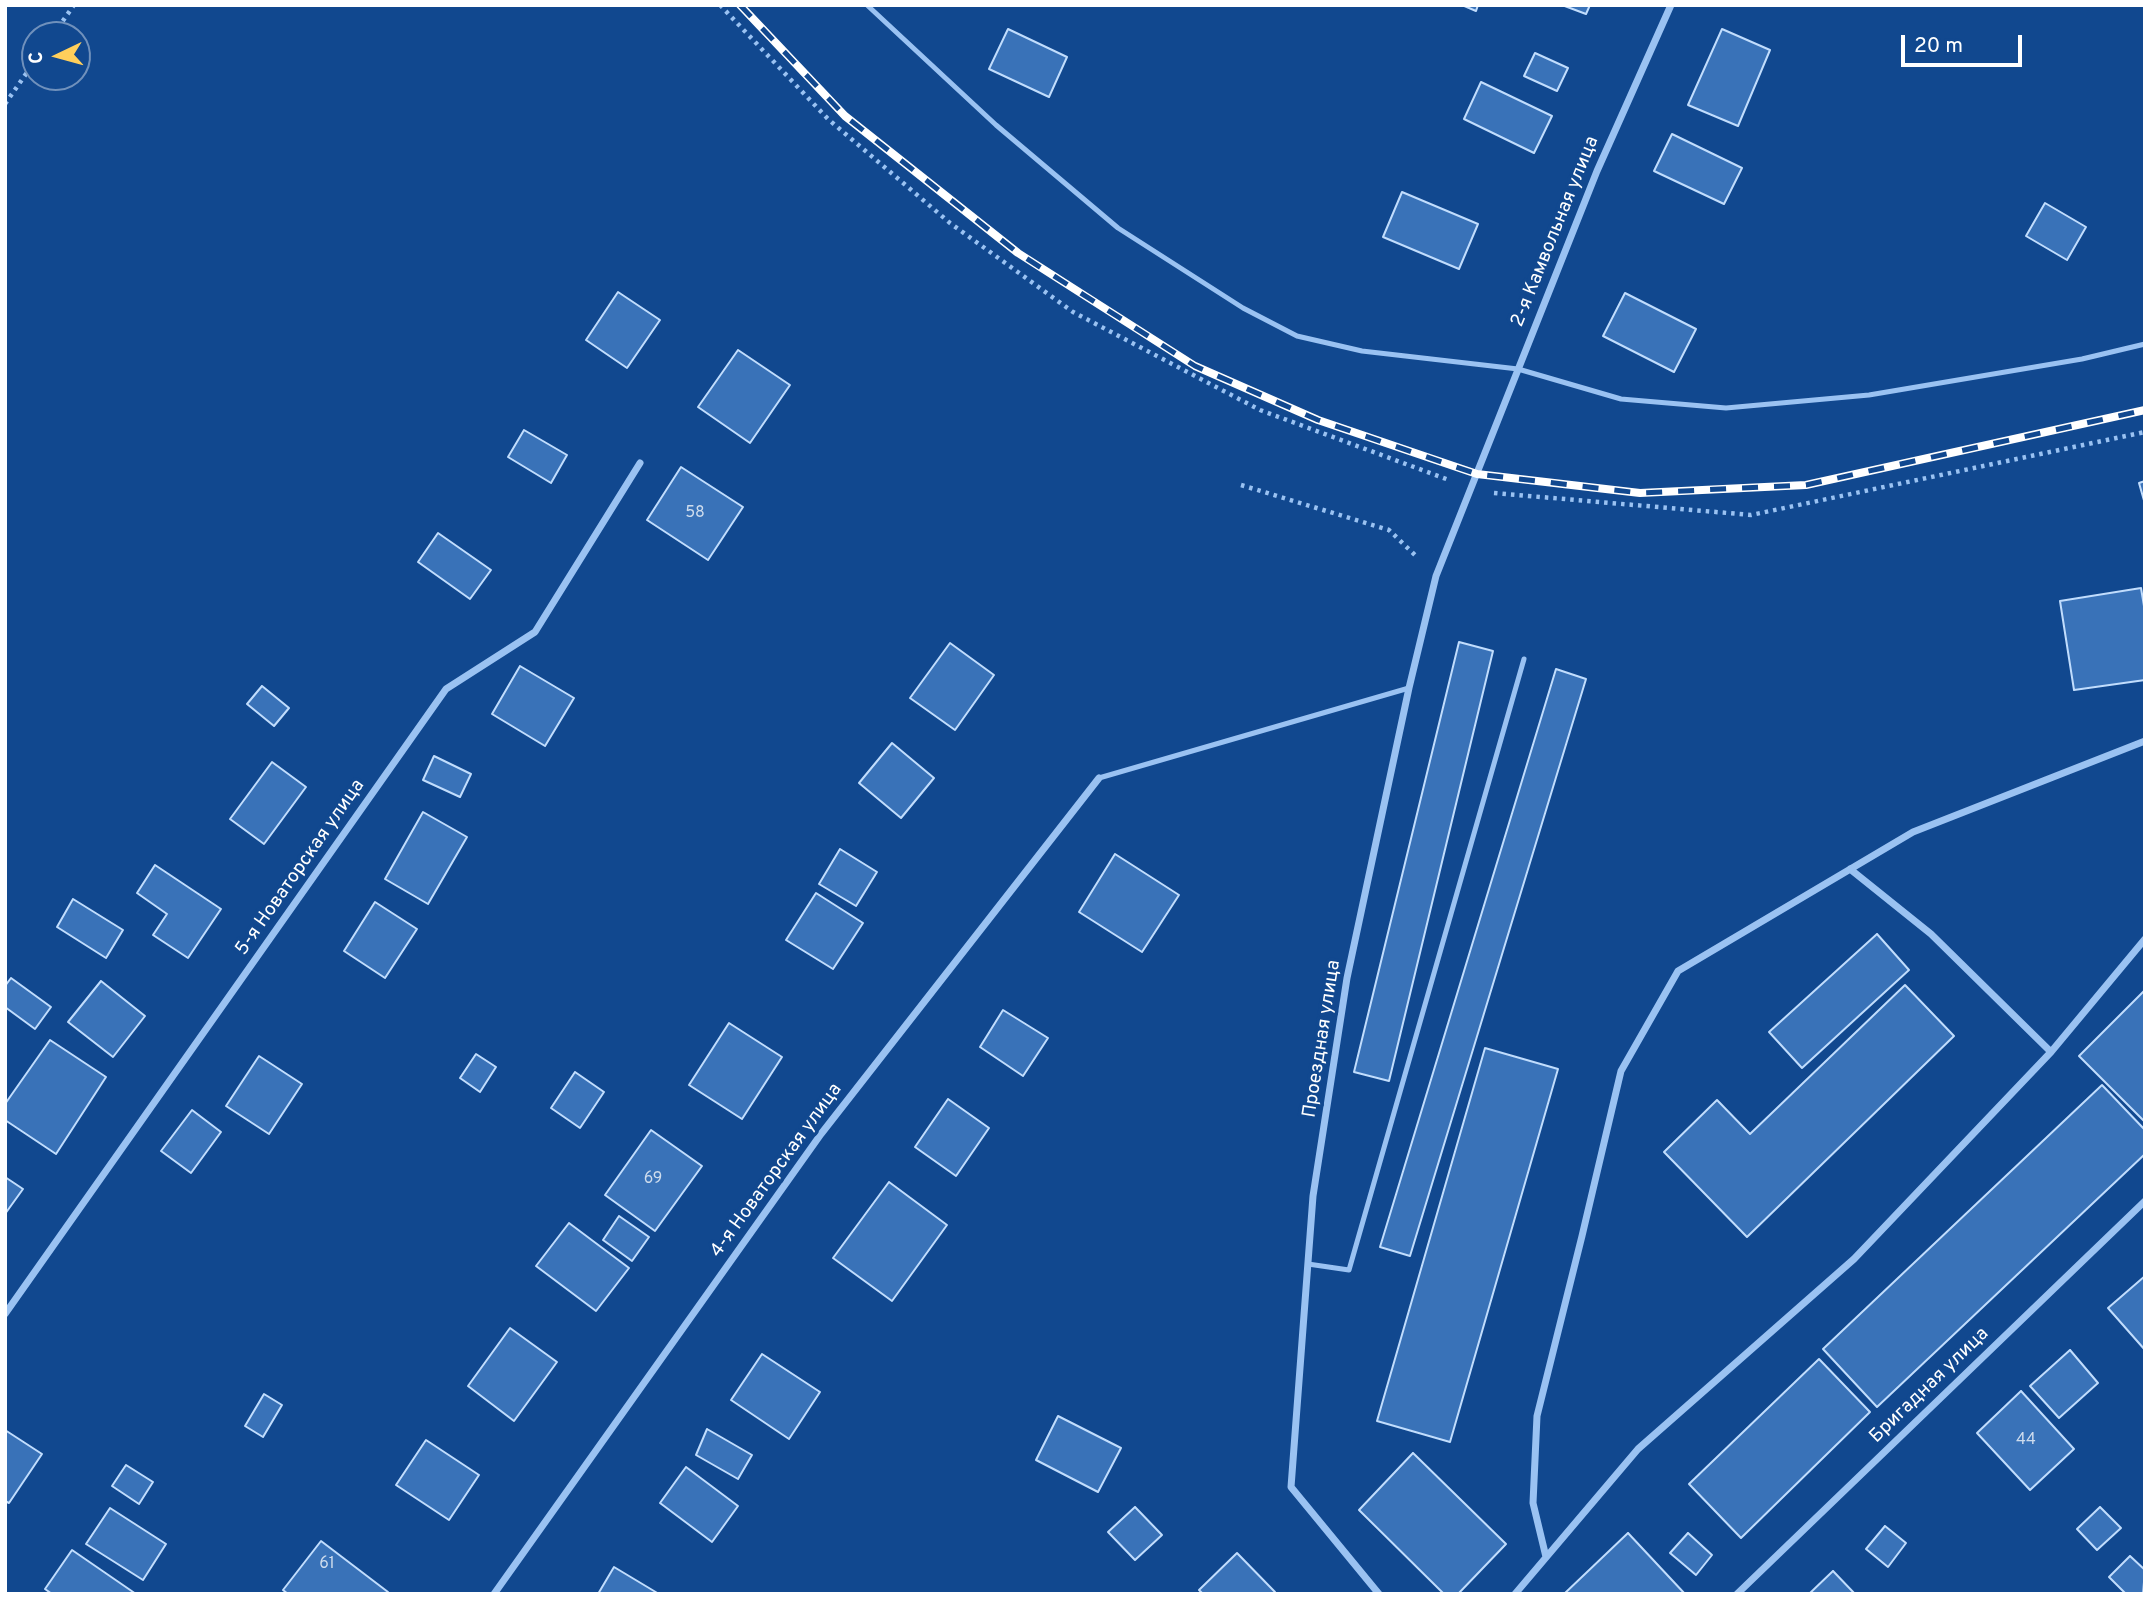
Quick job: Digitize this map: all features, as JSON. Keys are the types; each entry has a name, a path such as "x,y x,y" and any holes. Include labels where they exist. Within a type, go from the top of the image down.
{"street":[{"name":"2-я Камвольная улица","path":"1477,474 1597,171 1671,5"},
{"name":"5-я Новаторская улица","path":"5,1314 446,689 536,632 640,463"},
{"name":"Проездная улица","path":"1379,1594 1291,1487 1313,1196 1348,978 1409,688 1436,576 1477,474"},
{"path":"1546,1557 1533,1503 1536,1416 1586,1224 1621,1072 1678,971 1913,832 2145,741"},
{"name":"4-я Новаторская улица","path":"494,1594 821,1134 1099,778"},
{"path":"1850,869 1931,934 2051,1052"},
{"path":"1515,1594 1638,1449 1854,1259 2051,1052 2145,939"},
{"name":"Бригадная улица","path":"1737,1594 2145,1201"}],"lane":[{"path":"867,5 996,125 1118,228 1243,308 1297,336 1362,352 1518,369 1621,399 1726,408 1869,395 2082,359 2145,344"},
{"path":"1308,1264 1349,1270 1524,659"},
{"path":"1099,778 1409,688"}],"path":[{"path":"63,21 74,5"},
{"path":"5,104 21,81"},
{"path":"1241,485 1389,530 1436,576"}],"building":[{"path":"1462,5 1478,5 1476,11"},
{"path":"1562,5 1590,5 1586,14"},
{"path":"1008,29 1067,57 1049,97 989,69"},
{"path":"1722,29 1770,50 1738,126 1688,105"},
{"path":"1535,53 1568,68 1557,91 1524,76"},
{"path":"1481,82 1552,116 1534,153 1464,119"},
{"path":"1672,134 1742,168 1724,204 1654,171"},
{"path":"1402,192 1478,224 1459,269 1383,237"},
{"path":"2045,203 2086,227 2067,260 2026,236"},
{"path":"618,292 660,320 627,368 586,340"},
{"path":"1625,293 1696,329 1674,372 1603,336"},
{"path":"738,350 790,385 750,443 698,407"},
{"path":"524,430 567,455 551,483 508,457"},
{"path":"681,467 743,507 708,560 647,520"},
{"path":"2145,481 2145,504 2139,483"},
{"path":"438,533 491,570 470,599 418,562"},
{"path":"2141,588 2145,612 2145,680 2074,690 2060,601"},
{"path":"1459,642 1493,651 1389,1081 1354,1072"},
{"path":"950,643 994,675 955,730 910,698"},
{"path":"520,666 574,698 545,746 492,714"},
{"path":"1556,669 1586,679 1410,1256 1380,1247"},
{"path":"262,686 289,708 274,726 247,704"},
{"path":"892,743 934,778 901,818 859,783"},
{"path":"434,756 471,774 460,797 423,780"},
{"path":"272,762 306,787 264,844 230,819"},
{"path":"423,812 467,837 428,904 385,879"},
{"path":"840,849 877,872 856,906 819,884"},
{"path":"1115,854 1179,895 1142,952 1079,912"},
{"path":"155,865 221,909 188,958 153,935 167,914 137,893"},
{"path":"816,893 863,923 833,969 786,940"},
{"path":"73,899 123,930 106,958 57,927"},
{"path":"375,902 417,929 385,978 344,951"},
{"path":"1877,934 1909,970 1802,1068 1769,1032"},
{"path":"11,978 51,1007 35,1029 5,1007 5,986"},
{"path":"101,981 145,1016 113,1057 68,1022"},
{"path":"1905,985 1954,1036 1747,1237 1664,1152 1717,1100 1750,1134"},
{"path":"2145,990 2145,1122 2079,1056"},
{"path":"1003,1010 1048,1038 1023,1076 980,1047"},
{"path":"729,1023 782,1057 742,1119 689,1085"},
{"path":"50,1040 106,1077 56,1154 5,1120 5,1104"},
{"path":"1485,1048 1558,1069 1450,1442 1377,1421"},
{"path":"476,1054 496,1067 480,1092 460,1078"},
{"path":"259,1056 302,1084 269,1134 226,1106"},
{"path":"575,1072 604,1092 580,1128 551,1108"},
{"path":"2102,1085 2145,1130 2145,1154 1877,1407 1823,1349"},
{"path":"948,1099 989,1128 956,1176 915,1147"},
{"path":"192,1110 221,1132 191,1173 161,1151"},
{"path":"651,1130 702,1166 655,1231 605,1195"},
{"path":"5,1177 23,1189 5,1214"},
{"path":"889,1182 947,1225 892,1301 833,1258"},
{"path":"619,1216 649,1237 632,1261 603,1240"},
{"path":"569,1223 629,1268 596,1311 536,1266"},
{"path":"2145,1276 2145,1350 2108,1308"},
{"path":"510,1328 557,1362 514,1421 468,1386"},
{"path":"2070,1350 2098,1383 2059,1418 2030,1386"},
{"path":"762,1354 820,1392 789,1439 731,1400"},
{"path":"1819,1359 1870,1412 1741,1538 1689,1484"},
{"path":"2021,1391 2074,1449 2030,1490 1977,1433"},
{"path":"264,1394 282,1405 263,1437 245,1426"},
{"path":"1058,1416 1121,1448 1098,1492 1036,1460"},
{"path":"707,1429 752,1455 738,1479 696,1455"},
{"path":"5,1430 42,1454 9,1503 5,1501"},
{"path":"426,1440 479,1475 449,1520 396,1485"},
{"path":"1413,1453 1506,1544 1458,1594 1444,1594 1359,1510"},
{"path":"126,1465 153,1482 139,1504 112,1486"},
{"path":"686,1467 738,1506 712,1542 660,1503"},
{"path":"1135,1507 1162,1535 1135,1560 1108,1532"},
{"path":"2100,1507 2121,1528 2097,1550 2077,1529"},
{"path":"110,1508 166,1544 143,1580 86,1544"},
{"path":"1885,1526 1906,1543 1888,1567 1866,1549"},
{"path":"1628,1533 1685,1594 1564,1594"},
{"path":"1688,1533 1712,1555 1696,1575 1670,1553"},
{"path":"321,1541 388,1592 288,1594 283,1590"},
{"path":"72,1550 136,1594 52,1594 45,1589"},
{"path":"1237,1553 1275,1592 1273,1594 1203,1594 1199,1590"},
{"path":"2130,1556 2145,1570 2143,1594 2126,1594 2109,1577"},
{"path":"614,1567 659,1594 598,1594"},
{"path":"1833,1571 1855,1594 1809,1594"}],"railway":[{"path":"740,5 845,116 1018,253 1195,366 1318,420 1477,474 1640,493 1806,485 2145,410"}]}
